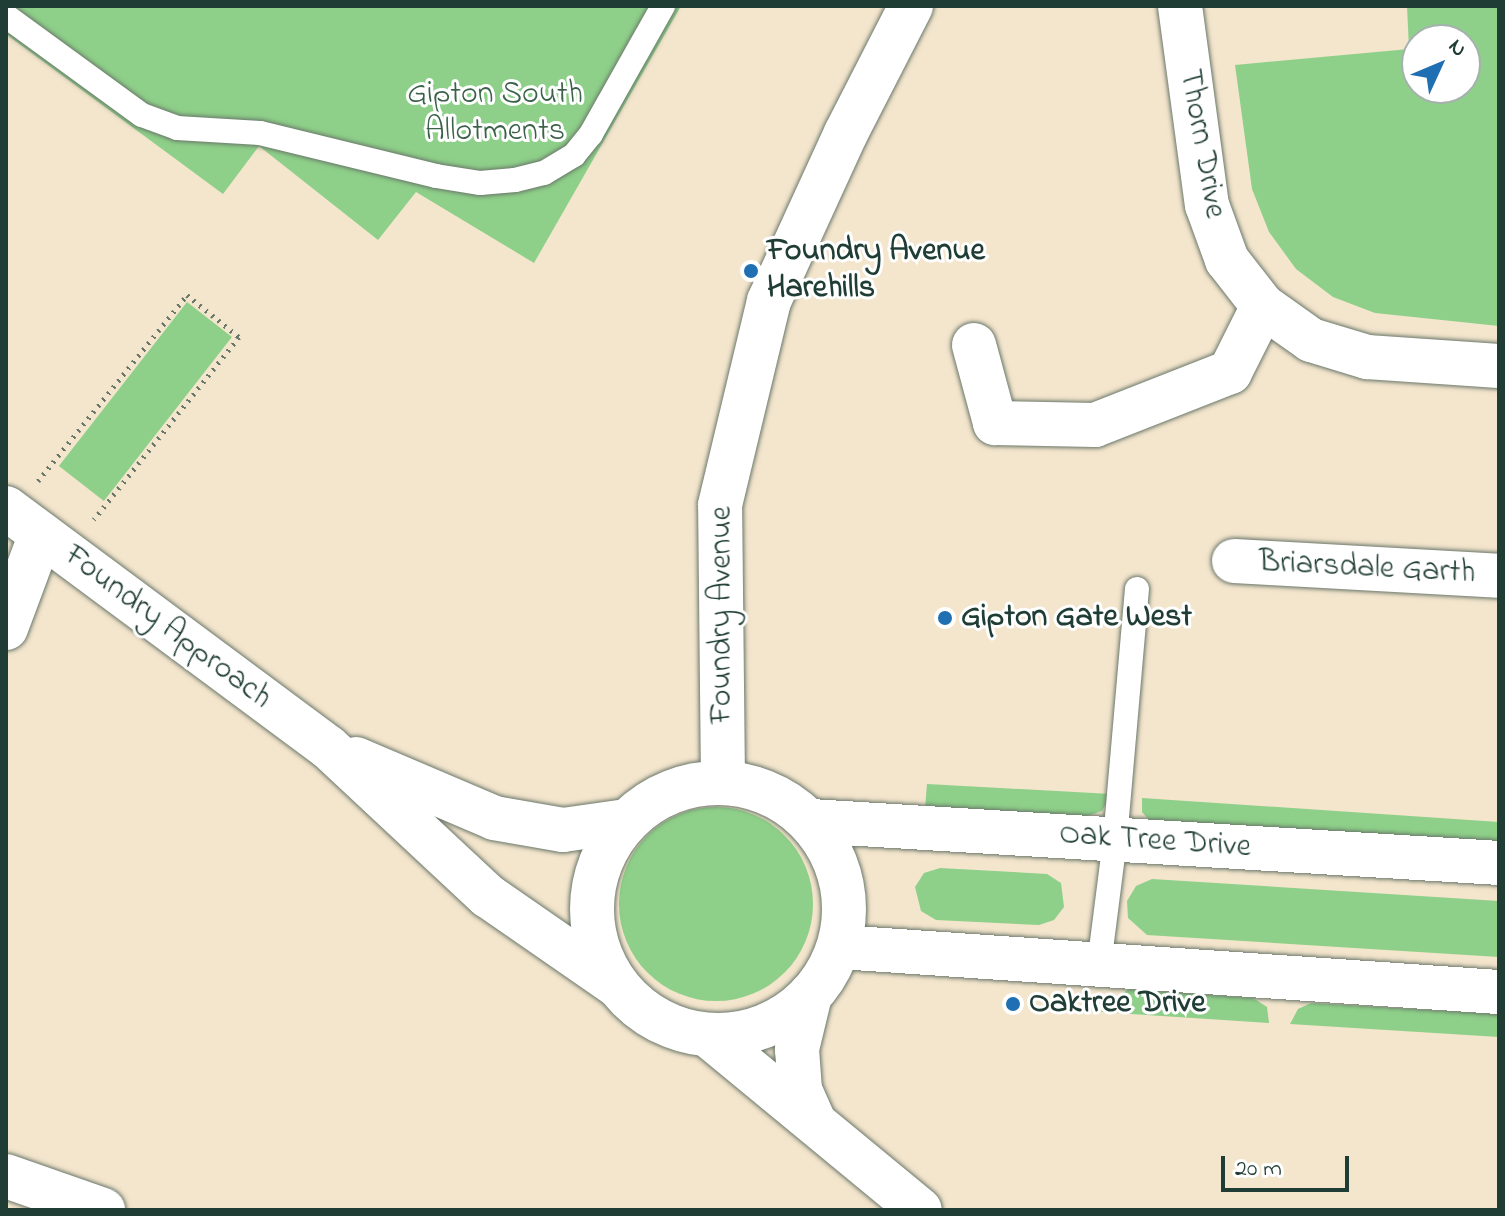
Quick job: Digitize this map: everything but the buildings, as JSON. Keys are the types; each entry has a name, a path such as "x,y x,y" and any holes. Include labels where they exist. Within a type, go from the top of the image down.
{"street":[{"name":"Foundry Avenue","path":"723,782 720,505 744,403 769,301 846,133 911,6"},
{"name":"Thorn Drive","path":"1180,6 1207,205 1227,260 1263,306 1311,340 1367,357 1499,366"},
{"path":"974,345 995,423 1095,425 1230,372 1263,306"},
{"name":"Foundry Approach","path":"32,527 328,747 488,896 616,984"},
{"path":"6,628 32,527"},
{"name":"Briarsdale Garth","path":"1234,561 1499,576"},
{"name":"Foundry Approach","path":"328,747 494,818 563,830 626,821"},
{"name":"Foundry Approach","path":"703,782 723,782 773,794 811,821 835,858 846,901 840,947 820,987 777,1022 731,1036 709,1036 672,1028 635,1006 616,984 597,946 591,901 601,858 626,821 657,796 703,782"},
{"name":"Oak Tree Drive","path":"811,821 1499,863"},
{"path":"840,947 1499,992"},
{"path":"810,995 797,1049 800,1090 815,1123"},
{"path":"709,1036 920,1210"},
{"path":"6,1176 103,1210"}],"lane":[{"path":"6,16 142,115 177,128 260,133 436,176 480,183 515,180 544,173 574,155 591,134 663,6"},
{"path":"1099,965 1115,840 1137,589"}],"path":[{"path":"187,295 239,337 32,527 187,295"}],"green space":[{"name":"Gipton South Allotments","path":"6,6 681,6 534,263 416,192 378,240 259,146 223,194 6,34"},
{"path":"1407,6 1499,6 1499,326 1375,313 1333,297 1296,269 1269,232 1252,189 1235,65 1401,50 1401,104 1481,104 1481,24 1408,24"},
{"path":"187,302 232,337 104,501 59,466"},
{"path":"927,784 1111,794 1102,811 1084,817 925,809"},
{"path":"1142,798 1499,822 1499,846 1149,820 1142,812"},
{"path":"716,807 753,814 785,835 806,867 813,904 806,941 785,973 753,994 716,1001 679,994 647,973 626,941 619,904 626,867 647,835 679,814"},
{"path":"940,868 1047,874 1061,883 1064,907 1054,920 1039,925 936,920 921,911 915,887 924,873"},
{"path":"1152,879 1499,901 1499,957 1147,935 1128,918 1127,901 1136,886"},
{"path":"1130,989 1253,998 1267,1007 1269,1023 1101,1012 1108,1001"},
{"path":"1311,1003 1499,1014 1499,1037 1290,1024 1298,1009"}],"place":[{"name":"Foundry Avenue Harehills","path":"751,271"},
{"name":"Gipton Gate West","path":"945,618"},
{"name":"Oaktree Drive","path":"1013,1004"}]}
